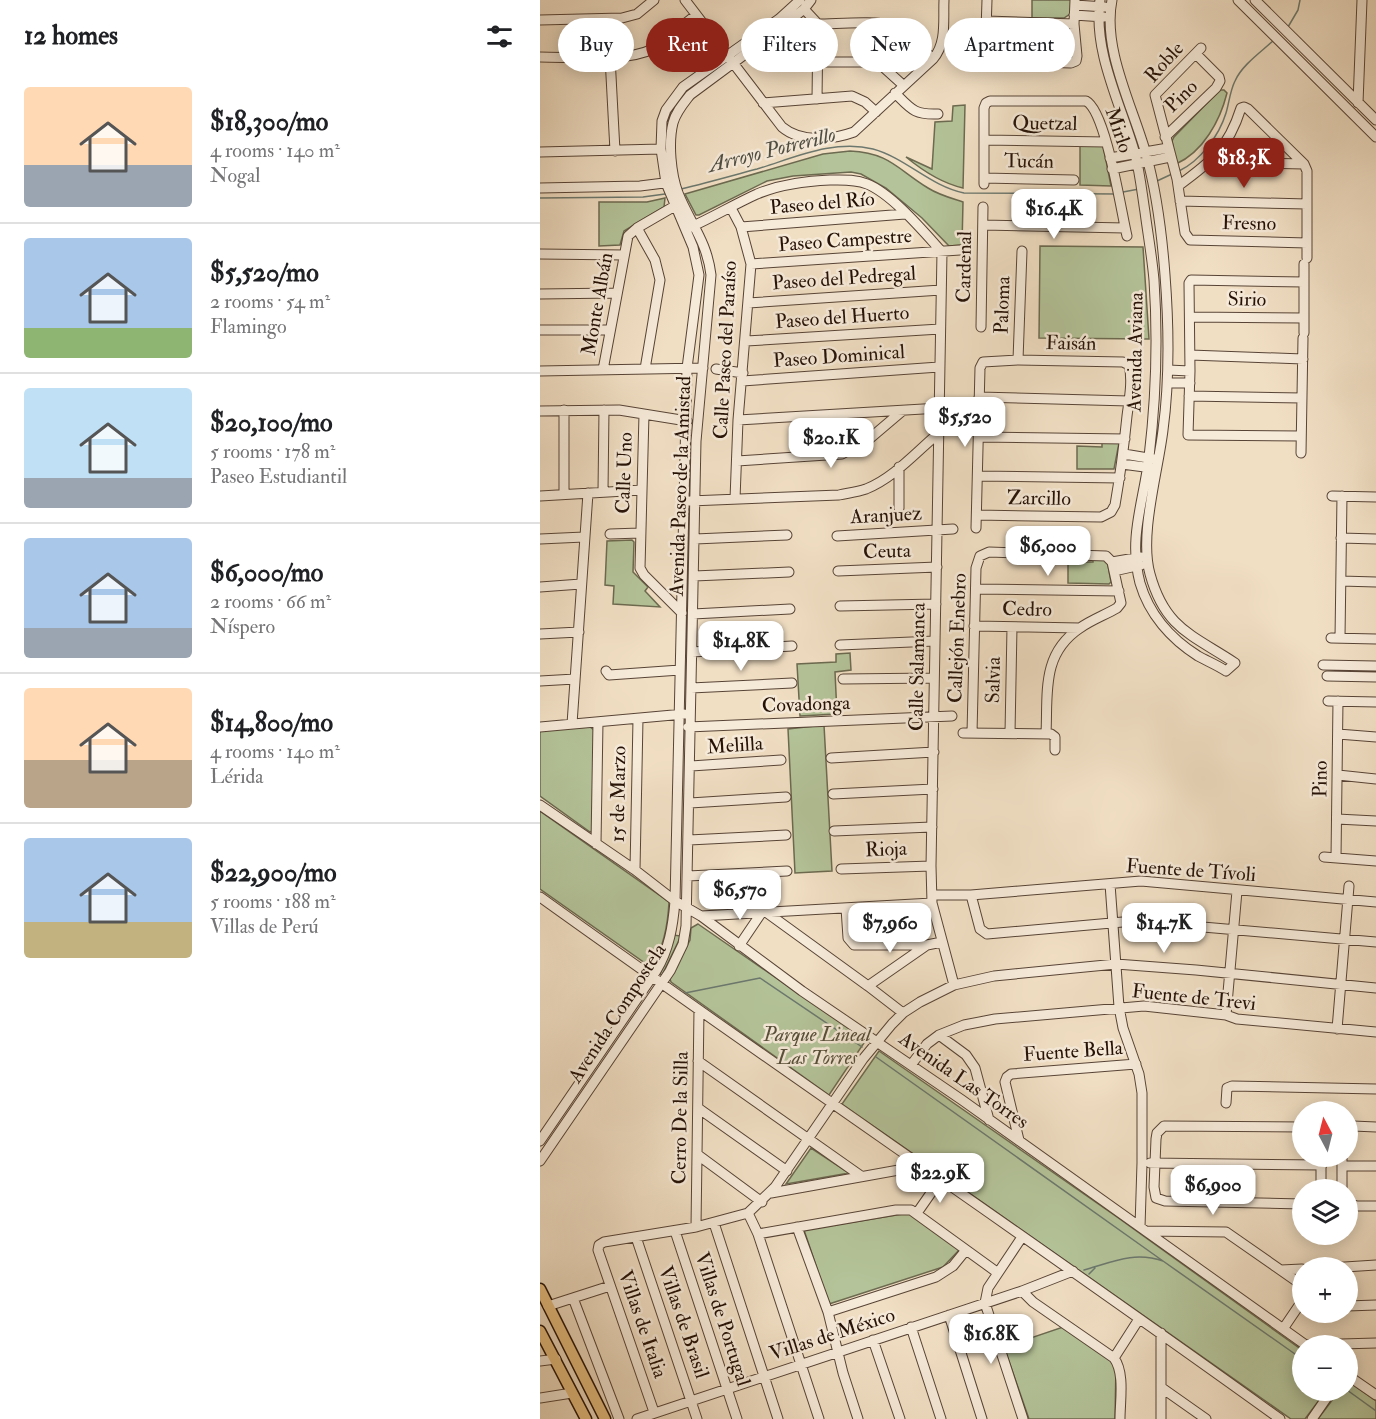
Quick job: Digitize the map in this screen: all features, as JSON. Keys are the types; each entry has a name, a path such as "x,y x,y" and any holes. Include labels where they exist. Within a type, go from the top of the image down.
{"main road":[{"path":"540,1289 605,1419"},
{"path":"540,1331 586,1419"}],"street":[{"path":"540,20 622,18 637,14 654,0"},
{"path":"729,53 811,0"},
{"path":"729,57 789,133 808,138 839,137 854,132 933,59 943,40 944,0"},
{"path":"986,18 987,0"},
{"path":"1238,0 1376,137"},
{"path":"1255,0 1376,120"},
{"path":"1358,103 1362,0"},
{"path":"687,1 698,18"},
{"path":"802,4 813,18"},
{"path":"645,369 660,280 655,260 637,228 674,193 671,135 676,115 690,95 733,64 802,4"},
{"name":"Avenida Aviana","path":"1099,8 1101,48 1141,180 1154,276 1156,376 1148,463 1135,531 1136,561 1144,596 1160,622 1187,648 1226,671 1234,663 1199,642 1177,625 1158,596 1147,559 1148,526 1158,464 1170,344 1165,274 1152,177 1116,61 1111,8"},
{"path":"1013,18 1111,8"},
{"path":"1075,11 1077,57 1075,61"},
{"path":"634,55 653,49 696,15"},
{"path":"838,24 894,26 933,59"},
{"name":"Pino","path":"1165,137 1216,88 1220,81 1198,51"},
{"name":"Roble","path":"1190,240 1185,233 1177,183 1155,95 1198,51"},
{"path":"540,57 558,57"},
{"path":"838,62 874,62 882,66 903,86"},
{"path":"611,72 615,151"},
{"path":"674,193 661,149 662,121 673,99 683,87 703,72"},
{"path":"817,99 818,72"},
{"path":"895,93 916,112 938,114"},
{"path":"763,103 852,96 865,102 876,112"},
{"name":"Mirlo","path":"983,225 1126,232 1106,142 1094,108 1086,101 990,101 984,108 984,140"},
{"path":"1177,183 1211,162 1231,133 1241,108 1245,107 1304,164 1307,171 1307,243 1304,282 1301,453"},
{"name":"Quetzal","path":"984,140 1106,142"},
{"name":"Tucán","path":"984,140 984,181 1074,180"},
{"path":"540,152 661,149"},
{"path":"1111,163 1169,153"},
{"path":"1211,162 1304,164"},
{"path":"690,227 757,194 791,184 850,180 866,183 881,192 942,252"},
{"path":"540,188 640,186 674,193"},
{"name":"Avenida Paseo de la Amistad","path":"674,193 690,227 699,275 687,368 675,901"},
{"path":"1180,201 1307,204"},
{"name":"Cardenal","path":"981,327 983,207"},
{"name":"Calle Paseo del Paraíso","path":"731,208 741,227 751,264 738,420 735,499"},
{"name":"Paseo del Río","path":"741,227 905,214"},
{"name":"Avenida Paseo de la Amistad","path":"688,908 696,441 711,275 704,243 690,227"},
{"name":"Monte Albán","path":"603,370 628,236 637,228"},
{"name":"Fresno","path":"1190,240 1307,243"},
{"name":"Paseo Campestre","path":"751,264 960,250"},
{"name":"Paloma","path":"1018,360 1022,251"},
{"name":"Calle Salamanca","path":"942,252 931,866 932,899 954,985"},
{"path":"540,254 624,255"},
{"path":"1301,436 1188,435 1191,316 1189,283 1191,280 1304,282"},
{"name":"Paseo del Pedregal","path":"748,303 941,290"},
{"path":"540,294 616,292"},
{"name":"Sirio","path":"1191,316 1303,318"},
{"name":"Paseo del Huerto","path":"746,341 940,329"},
{"path":"540,330 610,330"},
{"path":"1190,355 1303,359"},
{"name":"Faisán","path":"979,397 980,368 983,362 1018,360 1123,362 1130,368 1129,400"},
{"path":"540,371 703,368"},
{"name":"Paseo Dominical","path":"716,369 742,377 939,368"},
{"path":"1156,376 1190,371"},
{"path":"1168,376 1190,383"},
{"path":"1189,396 1302,398"},
{"path":"976,528 979,397 1129,400 1120,478 978,476"},
{"path":"738,420 940,408"},
{"path":"564,410 564,494"},
{"path":"540,411 604,410 687,421"},
{"path":"603,491 604,410"},
{"path":"737,461 842,454 868,440 902,412"},
{"name":"Calle Uno","path":"644,414 640,570 682,613"},
{"path":"685,501 839,495 856,492 870,487 899,467 940,432"},
{"path":"979,437 1125,439"},
{"path":"1123,459 1158,464"},
{"path":"899,467 899,508"},
{"name":"Zarcillo","path":"977,515 1101,517 1108,515 1113,509 1120,478"},
{"path":"540,496 642,490"},
{"path":"572,724 588,493"},
{"path":"1332,496 1376,497"},
{"path":"1342,496 1341,581 1335,638 1376,639"},
{"name":"Aranjuez","path":"837,536 953,529"},
{"name":"Calle Uno","path":"610,534 640,533"},
{"path":"695,539 787,535"},
{"path":"540,539 584,537"},
{"path":"1341,538 1376,539"},
{"name":"Callejón Enebro","path":"1010,733 968,733 977,562 980,556 989,552 1099,554 1106,556 1113,566"},
{"path":"1046,734 1049,671 1059,647 1079,628 1117,608 1121,601 1113,566 1147,559"},
{"name":"Ceuta","path":"838,571 937,567"},
{"path":"694,576 789,572"},
{"path":"1341,581 1376,582"},
{"path":"540,587 581,584"},
{"path":"976,589 1119,591"},
{"path":"840,606 936,604"},
{"path":"693,614 790,609"},
{"name":"Cedro","path":"974,626 1079,628"},
{"name":"Salvia","path":"1010,733 1012,627"},
{"path":"540,634 579,632"},
{"path":"840,645 935,641"},
{"path":"692,652 792,646"},
{"path":"1323,665 1376,666"},
{"path":"606,671 608,675 611,675 680,670"},
{"path":"1328,676 1376,677"},
{"path":"843,679 934,678"},
{"path":"540,681 575,679"},
{"path":"692,688 792,682"},
{"name":"Pino","path":"1336,858 1338,734 1333,701 1376,702"},
{"path":"540,728 691,713"},
{"name":"Covadonga","path":"679,727 952,716"},
{"name":"15 de Marzo","path":"635,870 638,718"},
{"path":"596,844 598,722"},
{"path":"1010,733 1054,736 1055,750"},
{"path":"1338,734 1376,737"},
{"path":"831,758 934,752"},
{"name":"Melilla","path":"691,766 781,760"},
{"path":"1338,775 1376,779"},
{"path":"833,794 933,789"},
{"path":"690,803 786,797"},
{"name":"Avenida Las Torres","path":"540,805 1019,1140 1292,1335"},
{"path":"1337,819 1376,822"},
{"path":"834,831 932,827"},
{"path":"689,840 786,835"},
{"path":"1324,857 1376,861"},
{"name":"Rioja","path":"841,869 931,866"},
{"path":"688,876 787,872"},
{"name":"Fuente de Tívoli","path":"701,916 846,908 1142,881 1376,902"},
{"path":"1110,884 1119,1007 1142,1093 1143,1229 1226,1232 1292,1278"},
{"path":"1337,1029 1349,886"},
{"path":"1226,1015 1237,891"},
{"path":"971,895 978,924 984,933 1113,922 1153,922 1376,942"},
{"path":"540,897 1280,1419"},
{"name":"Avenida Compostela","path":"540,1142 663,958 675,901"},
{"name":"Avenida Compostela","path":"540,1161 673,966 682,944 688,908"},
{"path":"846,908 848,938 854,945 927,945 942,942"},
{"path":"740,946 764,912 903,1013"},
{"path":"868,986 927,945"},
{"path":"636,1236 714,1223 748,1213 762,1202 787,1171 863,1059 903,1013 954,985 994,976 1116,964 1376,988"},
{"name":"Fuente de Trevi","path":"939,1035 964,1025 995,1019 1144,1006 1226,1015 1237,1019 1376,1032"},
{"name":"Cerro De la Silla","path":"696,1227 699,1010"},
{"path":"911,1065 927,1044 939,1035 971,1061 978,1077 989,1120"},
{"path":"698,1061 861,1176"},
{"name":"Fuente Bella","path":"1019,1140 1006,1089 1007,1077 1011,1074 1136,1064"},
{"path":"593,1065 603,1071"},
{"path":"1226,1103 1226,1091 1229,1087 1234,1086 1376,1089"},
{"path":"698,1108 787,1171"},
{"path":"555,1120 564,1126"},
{"path":"1292,1126 1164,1126 1157,1133 1154,1194 1159,1200 1292,1204"},
{"path":"1358,1126 1376,1127"},
{"path":"698,1155 762,1202"},
{"path":"1142,1163 1292,1161"},
{"path":"1358,1163 1376,1166"},
{"path":"771,1193 921,1166"},
{"path":"917,1213 940,1180"},
{"path":"1358,1206 1376,1206"},
{"path":"758,1234 897,1210 911,1210 998,1273"},
{"path":"748,1213 758,1234 819,1419"},
{"path":"714,1223 778,1419"},
{"path":"797,1227 828,1312 837,1351 858,1419"},
{"name":"Villas de Portugal","path":"675,1231 737,1419"},
{"name":"Villas de Italia","path":"636,1236 604,1242 598,1246 654,1412"},
{"name":"Villas de Brasil","path":"636,1236 697,1419"},
{"path":"1022,1237 988,1288 985,1303 1023,1419"},
{"path":"828,1312 936,1277 952,1266 966,1250"},
{"path":"1358,1266 1376,1265"},
{"path":"1281,1270 1292,1269"},
{"name":"Villas de México","path":"637,1419 1022,1291 1073,1271"},
{"path":"548,1306 610,1286"},
{"path":"1022,1291 1042,1309 1114,1358 1120,1373 1120,1419"},
{"path":"573,1298 614,1411 619,1419"},
{"path":"1358,1306 1376,1305"},
{"path":"949,1315 982,1419"},
{"path":"1283,1329 1292,1316"},
{"path":"1114,1358 1139,1318"},
{"path":"911,1327 940,1419"},
{"path":"1161,1333 1161,1419"},
{"path":"873,1340 900,1419"},
{"path":"1358,1344 1376,1343"},
{"path":"540,1361 556,1359"},
{"path":"1358,1383 1376,1395"},
{"path":"1161,1388 1206,1419"},
{"path":"540,1398 572,1393"},
{"path":"1312,1419 1324,1401"}],"green space":[{"path":"1032,0 1072,0 1070,14 1064,18 1032,18"},
{"path":"1220,90 1227,93 1215,125 1194,152 1176,164 1172,141 1174,137"},
{"path":"965,105 963,188 933,176 906,157 932,169 935,122 952,121 953,106"},
{"path":"1080,144 1103,145 1111,186 1080,185"},
{"path":"864,152 884,159 932,190 963,202 962,245 949,246 922,218 886,188 861,174 851,172 793,176 767,181 699,215 696,215 685,194 823,154"},
{"path":"665,198 664,207 624,231 620,245 599,246 599,202 647,202"},
{"path":"1040,246 1143,247 1149,339 1039,338"},
{"path":"1102,441 1119,443 1114,469 1077,469 1077,446 1102,447"},
{"path":"632,540 634,542 633,572 648,587 645,591 660,607 613,604 614,586 605,585 607,541"},
{"path":"1093,557 1107,560 1111,582 1109,584 1068,583 1068,562 1093,562"},
{"path":"850,653 851,670 835,672 837,714 800,716 797,664 836,662 836,654"},
{"path":"824,725 832,871 795,873 788,729"},
{"path":"590,727 594,730 593,830 590,832 540,796 540,730"},
{"path":"540,811 669,902 665,934 653,964 645,963 540,889"},
{"name":"Parque Lineal Las Torres","path":"698,924 866,1040 829,1095 671,982 670,979 690,940 691,928"},
{"path":"673,935 681,936 662,975 660,974"},
{"name":"Parque Lineal Las Torres","path":"879,1051 1292,1343 1292,1401 1318,1401 1305,1419 1291,1419 842,1104"},
{"path":"811,1148 849,1173 786,1184"},
{"path":"909,1213 960,1249 943,1267 829,1304 804,1230"},
{"path":"1063,1327 1116,1364 1115,1419 1029,1419 1004,1347"},
{"path":"1358,1388 1376,1401 1376,1419 1318,1419 1332,1401 1358,1401"}],"waterway":[{"name":"Arroyo Potrerillo","path":"1288,27 1298,10 1300,0"},
{"name":"Arroyo Potrerillo","path":"1179,171 1194,161 1214,139 1223,122 1238,75 1274,40"},
{"name":"Arroyo Potrerillo","path":"681,189 814,151 844,146 873,149 885,153 940,184 964,193 1116,194"},
{"name":"Arroyo Potrerillo","path":"1157,181 1172,174"},
{"name":"Arroyo Potrerillo","path":"1123,192 1139,189"},
{"name":"Arroyo Potrerillo","path":"540,198 643,197 665,194"},
{"path":"685,993 760,978 862,1047"},
{"path":"876,1057 1163,1261"},
{"path":"1084,1270 1133,1257 1163,1261 1292,1352"},
{"path":"1089,1274 1095,1268"},
{"path":"1358,1398 1376,1411"}]}
